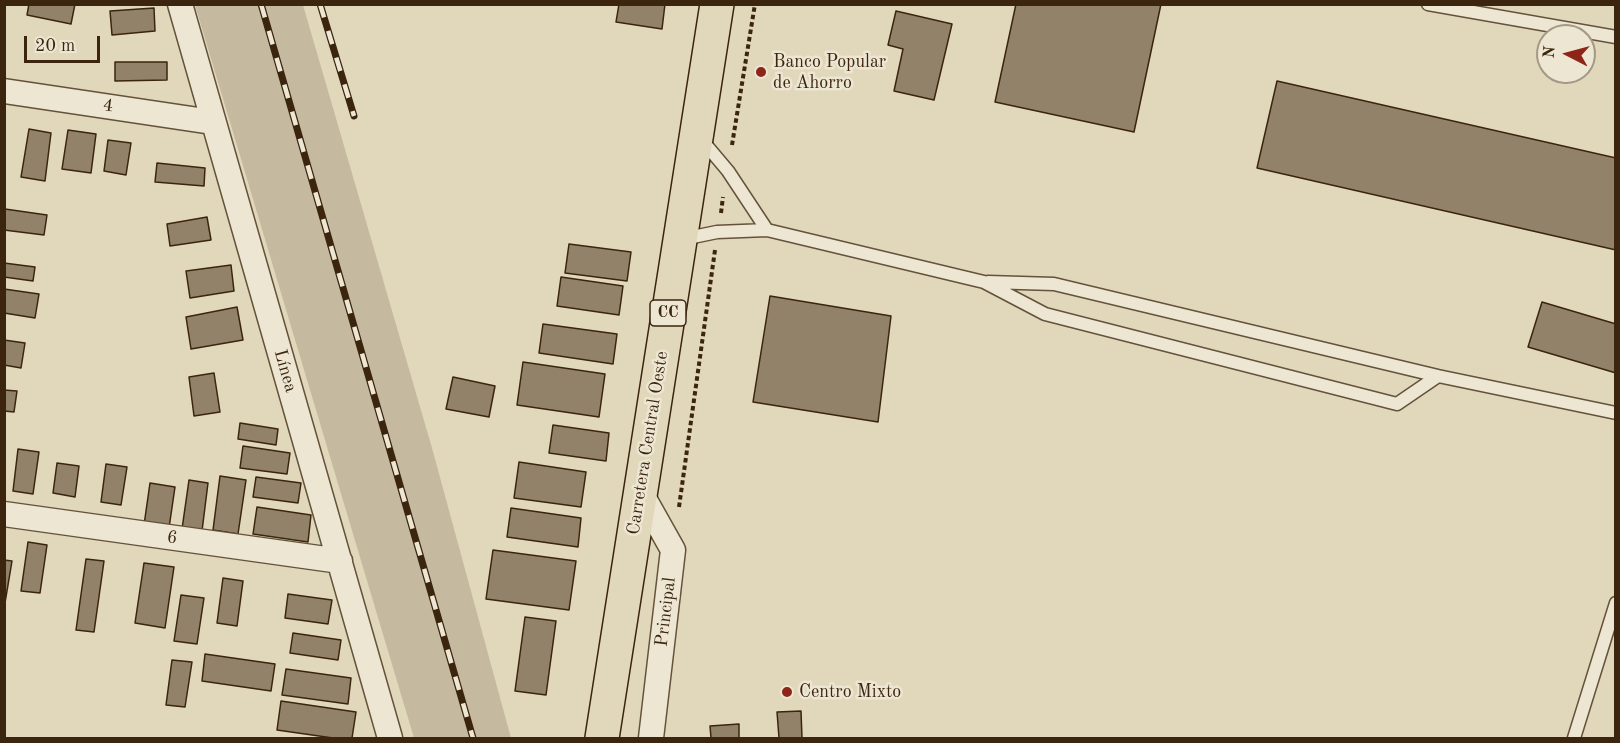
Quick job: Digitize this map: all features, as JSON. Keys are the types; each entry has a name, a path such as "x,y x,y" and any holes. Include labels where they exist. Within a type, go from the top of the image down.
{"main road":[{"name":"Carretera Central Oeste","path":"602,738 717,4"}],"street":[{"name":"Línea","path":"180,4 390,738"},
{"name":"4","path":"4,91 212,122"},
{"path":"641,493 673,549"},
{"name":"6","path":"4,514 340,561"},
{"name":"Principal","path":"651,738 673,549"}],"lane":[{"path":"1428,4 1616,37"},
{"path":"697,134 728,171 767,230"},
{"path":"679,240 717,232 767,230 984,282 1054,284 1438,376 1616,413"},
{"path":"984,282 1045,314 1396,404 1438,376"},
{"path":"1574,738 1616,603"}],"path":[{"path":"673,549 717,232 755,4"}],"shaded area":[{"path":"195,5 303,5 432,448 511,738 414,738"}],"building":[{"path":"29,4 75,4 71,24 27,15"},
{"path":"619,4 665,4 662,29 616,22"},
{"path":"1016,4 1161,4 1134,132 995,102"},
{"path":"154,8 155,31 112,35 110,11"},
{"path":"896,11 952,24 934,100 894,91 903,49 888,45"},
{"path":"115,62 167,62 167,80 115,81"},
{"path":"1277,81 1616,158 1616,250 1257,168"},
{"path":"29,129 51,133 45,181 21,177"},
{"path":"68,130 96,134 91,173 62,169"},
{"path":"108,140 131,143 126,175 104,171"},
{"path":"157,163 205,168 204,186 155,182"},
{"path":"5,209 47,215 44,235 4,230"},
{"path":"207,217 211,240 170,246 167,224"},
{"path":"569,244 631,252 627,281 565,273"},
{"path":"4,263 35,267 33,281 4,277"},
{"path":"231,265 234,291 190,298 186,271"},
{"path":"561,277 623,286 619,315 557,306"},
{"path":"4,289 39,294 35,318 4,313"},
{"path":"770,296 891,316 878,422 753,402"},
{"path":"1542,302 1616,324 1616,373 1528,347"},
{"path":"237,307 243,340 191,349 186,317"},
{"path":"543,324 617,334 613,364 539,353"},
{"path":"4,340 25,343 21,368 4,365"},
{"path":"523,362 605,374 599,417 517,405"},
{"path":"214,373 220,412 194,416 189,377"},
{"path":"453,377 495,386 489,417 446,409"},
{"path":"4,390 17,391 14,412 4,411"},
{"path":"240,423 278,429 276,445 238,439"},
{"path":"553,425 609,433 606,461 549,453"},
{"path":"243,446 290,453 287,474 240,468"},
{"path":"18,449 39,452 33,494 13,491"},
{"path":"519,462 586,472 581,507 514,498"},
{"path":"57,463 79,466 75,497 53,493"},
{"path":"106,464 127,467 121,505 101,502"},
{"path":"220,476 246,480 238,534 213,530"},
{"path":"256,477 301,483 298,503 253,497"},
{"path":"189,480 208,483 202,531 182,529"},
{"path":"150,483 175,487 169,528 144,525"},
{"path":"257,507 311,515 308,542 253,534"},
{"path":"511,508 581,518 578,547 507,537"},
{"path":"28,542 47,545 40,593 21,591"},
{"path":"493,550 576,561 569,610 486,599"},
{"path":"86,559 104,561 94,632 76,630"},
{"path":"4,560 12,561 4,609"},
{"path":"144,563 174,567 165,628 135,623"},
{"path":"223,578 243,581 237,626 217,623"},
{"path":"288,594 332,600 328,624 285,618"},
{"path":"181,595 204,598 197,644 174,641"},
{"path":"525,617 556,621 546,695 515,691"},
{"path":"293,633 341,640 338,660 290,653"},
{"path":"205,654 275,664 271,691 202,681"},
{"path":"172,660 192,662 185,707 166,705"},
{"path":"286,669 351,678 348,704 282,695"},
{"path":"281,701 356,712 352,738 333,738 277,730"},
{"path":"801,711 802,738 779,738 777,712"},
{"path":"739,724 739,738 711,738 710,726"}],"railway":[{"path":"261,4 473,738"},
{"path":"320,4 354,116"}],"place":[{"name":"Banco Popular de Ahorro","path":"761,72"},
{"name":"Centro Mixto","path":"787,692"}]}
